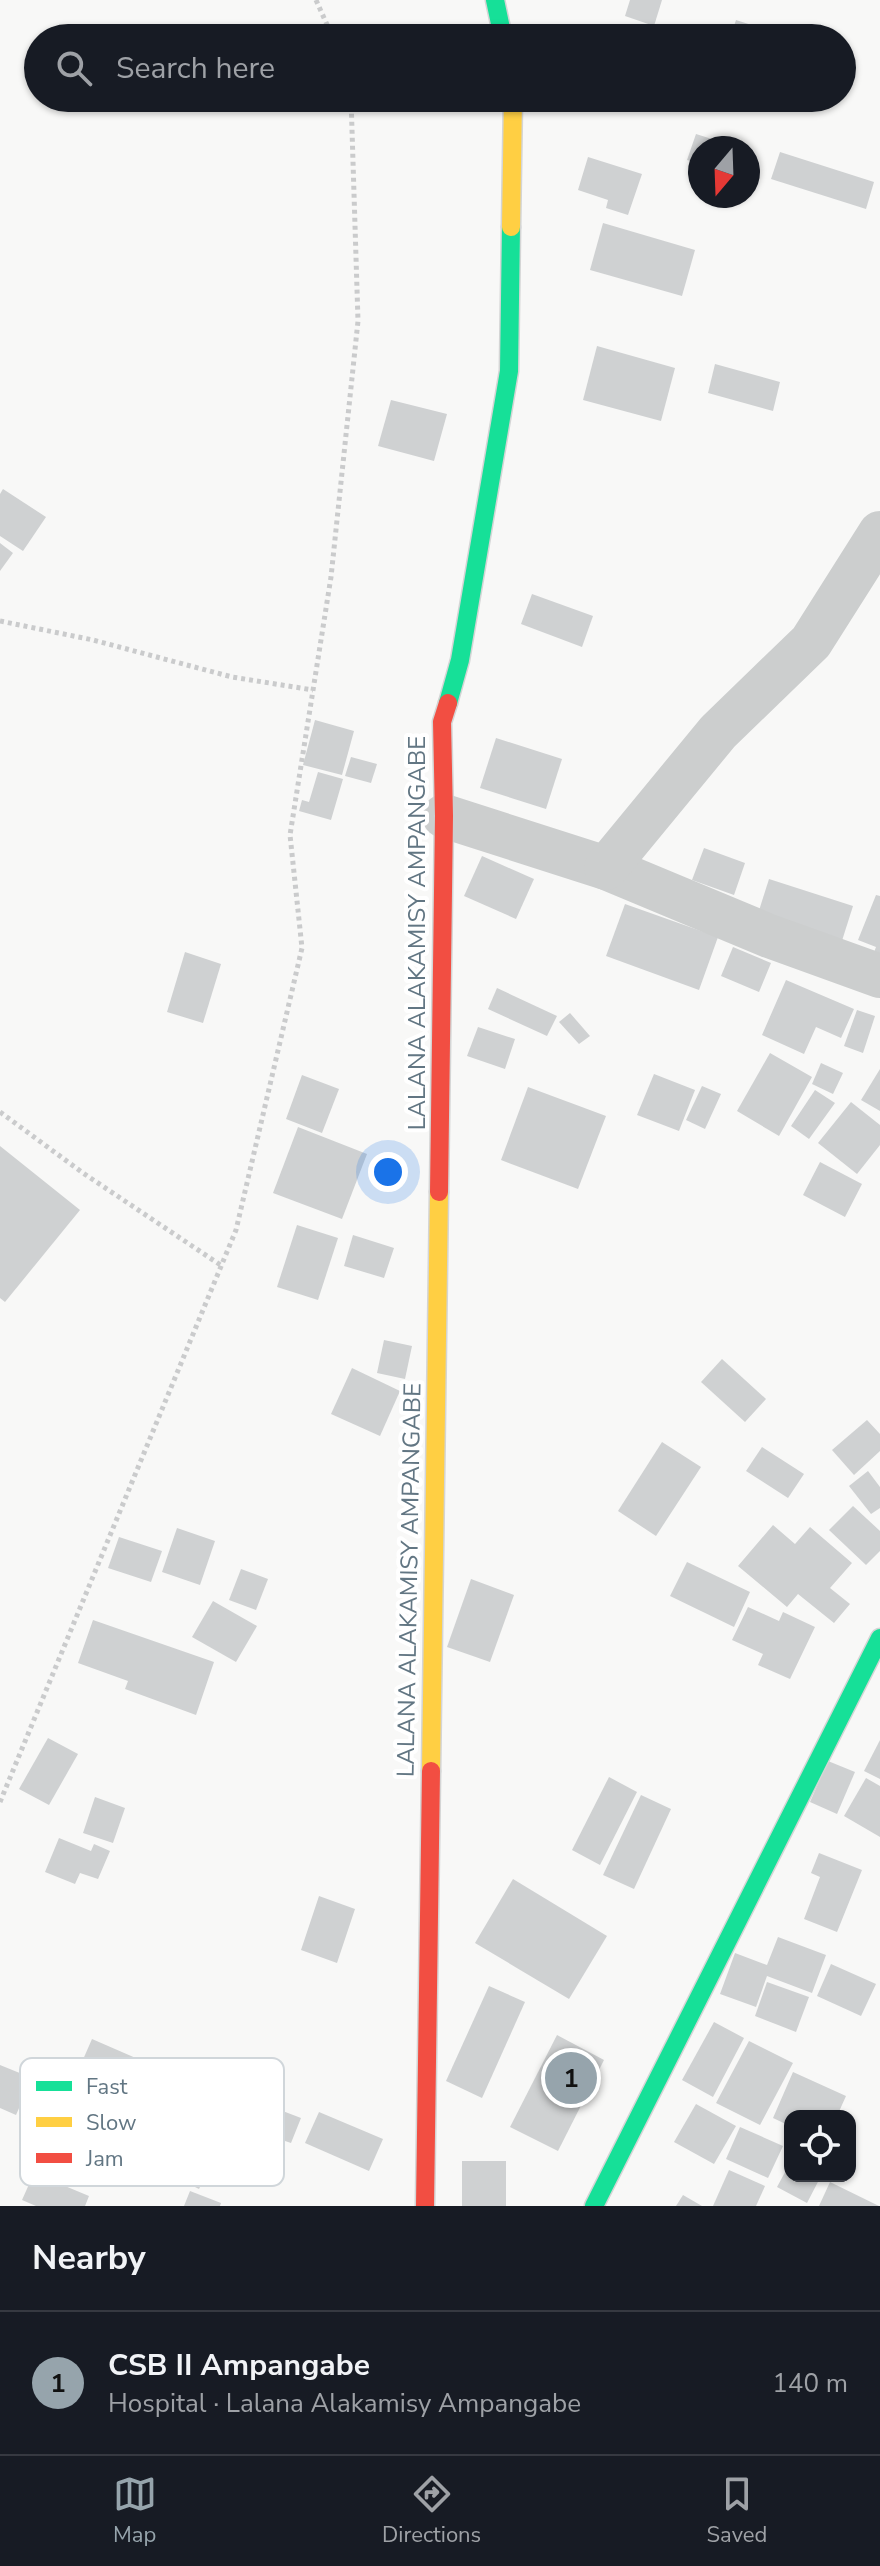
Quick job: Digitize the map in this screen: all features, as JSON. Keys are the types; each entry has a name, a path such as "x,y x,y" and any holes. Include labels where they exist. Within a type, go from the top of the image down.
{"street":[{"path":"495,0 500,24"},
{"name":"LALANA ALAKAMISY AMPANGABE","path":"425,2206 444,816 442,722 460,660 509,371 513,112"},
{"path":"606,868 718,732 811,642 880,533"},
{"path":"444,816 606,868 769,936 880,976"},
{"path":"594,2206 880,1638"}],"path":[{"path":"316,0 327,24"},
{"path":"0,1802 236,1230 302,948 290,835 331,577 358,321 351,112"},
{"path":"0,621 93,640 232,677 313,690"},
{"path":"0,1112 83,1173 222,1266"}],"building":[{"path":"630,0 662,0 655,24 625,16"},
{"path":"780,152 874,182 866,209 771,179"},
{"path":"588,157 642,174 628,215 606,208 608,200 578,190"},
{"path":"603,223 695,250 682,296 590,270"},
{"path":"597,346 675,368 661,421 583,400"},
{"path":"715,364 780,382 773,411 708,393"},
{"path":"391,400 447,414 434,461 378,446"},
{"path":"3,489 46,517 23,551 0,536 0,494"},
{"path":"0,543 13,553 0,571"},
{"path":"532,594 593,616 582,647 521,624"},
{"path":"315,720 354,731 342,775 303,765"},
{"path":"496,738 562,759 546,809 480,788"},
{"path":"351,757 377,764 371,783 345,776"},
{"path":"318,772 343,779 331,820 299,811 302,800 309,802"},
{"path":"704,848 745,863 734,895 692,880"},
{"path":"482,856 534,879 516,919 464,896"},
{"path":"769,879 853,906 840,947 756,920"},
{"path":"876,895 880,896 880,970 869,966 876,947 858,940"},
{"path":"625,904 718,937 699,990 606,956"},
{"path":"733,947 771,963 759,992 721,976"},
{"path":"185,952 221,964 203,1023 167,1012"},
{"path":"786,980 854,1009 841,1038 816,1027 804,1054 762,1035"},
{"path":"497,988 557,1016 547,1036 488,1009"},
{"path":"857,1010 875,1016 863,1053 844,1046"},
{"path":"570,1013 590,1036 579,1044 559,1022"},
{"path":"478,1027 515,1039 505,1069 467,1056"},
{"path":"770,1053 812,1077 779,1136 737,1111"},
{"path":"821,1063 843,1073 833,1094 812,1084"},
{"path":"880,1069 880,1111 861,1100"},
{"path":"654,1074 695,1090 679,1131 637,1115"},
{"path":"302,1075 339,1089 322,1133 286,1119"},
{"path":"702,1086 721,1094 705,1129 686,1120"},
{"path":"528,1087 606,1116 578,1189 501,1160"},
{"path":"815,1090 835,1103 809,1139 791,1126"},
{"path":"851,1102 880,1125 880,1145 857,1174 818,1143"},
{"path":"298,1127 367,1154 342,1219 273,1193"},
{"path":"0,1146 80,1210 5,1302 0,1298"},
{"path":"820,1162 862,1184 845,1217 803,1195"},
{"path":"297,1225 338,1238 318,1300 277,1287"},
{"path":"353,1235 394,1248 384,1278 344,1266"},
{"path":"384,1340 412,1346 405,1379 377,1373"},
{"path":"722,1359 766,1399 745,1422 701,1382"},
{"path":"352,1368 400,1391 380,1436 331,1414"},
{"path":"867,1420 880,1434 880,1451 854,1475 832,1450"},
{"path":"662,1442 701,1467 656,1536 618,1511"},
{"path":"762,1447 804,1474 788,1498 746,1471"},
{"path":"868,1471 880,1487 880,1508 871,1514 849,1486"},
{"path":"853,1506 880,1531 880,1551 866,1565 829,1530"},
{"path":"773,1525 795,1544 810,1527 852,1563 830,1588 850,1604 834,1623 798,1594 787,1607 738,1566"},
{"path":"177,1528 215,1541 200,1585 162,1572"},
{"path":"119,1537 162,1551 151,1582 108,1568"},
{"path":"687,1562 750,1592 734,1627 670,1596"},
{"path":"241,1569 268,1579 256,1610 229,1600"},
{"path":"471,1579 514,1595 490,1662 447,1647"},
{"path":"213,1601 257,1626 236,1662 192,1637"},
{"path":"748,1607 779,1621 783,1612 815,1627 790,1679 758,1665 763,1654 732,1640"},
{"path":"93,1620 214,1662 196,1715 125,1689 128,1681 78,1663"},
{"path":"48,1738 78,1754 49,1805 19,1789"},
{"path":"880,1740 880,1779 864,1771"},
{"path":"828,1761 855,1772 837,1814 810,1802"},
{"path":"609,1777 637,1792 600,1865 572,1850"},
{"path":"866,1778 880,1786 880,1837 844,1816"},
{"path":"641,1795 671,1809 634,1889 603,1875"},
{"path":"95,1797 125,1808 113,1843 83,1833"},
{"path":"59,1838 91,1851 94,1844 110,1851 98,1879 80,1873 75,1884 45,1872"},
{"path":"819,1853 862,1870 837,1932 804,1919 820,1877 811,1873"},
{"path":"513,1879 607,1936 569,1999 475,1943"},
{"path":"319,1896 355,1909 337,1963 301,1950"},
{"path":"778,1937 826,1955 812,1993 767,1976 756,2007 720,1994 735,1953 767,1965"},
{"path":"831,1964 876,1984 861,2016 817,1996"},
{"path":"767,1982 809,1997 796,2032 755,2016"},
{"path":"489,1986 525,2002 482,2098 446,2081"},
{"path":"714,2022 744,2038 713,2097 682,2080"},
{"path":"557,2035 604,2060 558,2151 510,2127"},
{"path":"92,2039 136,2058 84,2058"},
{"path":"749,2041 793,2063 760,2125 716,2103"},
{"path":"0,2065 20,2073 20,2106 16,2115 0,2108"},
{"path":"793,2072 846,2096 840,2110 784,2110 784,2123 773,2118"},
{"path":"696,2104 736,2126 714,2164 674,2142"},
{"path":"284,2111 301,2118 291,2143 284,2141"},
{"path":"319,2112 383,2139 369,2171 305,2143"},
{"path":"740,2127 783,2146 768,2178 726,2159"},
{"path":"462,2161 506,2161 506,2206 462,2206"},
{"path":"729,2170 765,2186 756,2206 713,2206"},
{"path":"784,2174 784,2182 818,2182 807,2203 777,2187"},
{"path":"830,2182 879,2206 819,2206"},
{"path":"28,2186 65,2186 89,2196 85,2206 36,2206 22,2200"},
{"path":"190,2191 221,2203 220,2206 184,2206"},
{"path":"683,2195 702,2206 676,2206"}],"traffic: fast":[{"path":"495,0 500,24"},
{"path":"448,703 460,660 509,371 511,227"},
{"path":"594,2206 880,1638"}],"traffic: slow":[{"path":"511,227 513,112"},
{"path":"431,1771 439,1192"}],"traffic: jam":[{"path":"439,1192 444,816 442,722 448,703"},
{"path":"425,2206 431,1771"}],"place":[{"name":"CSB II Ampangabe","path":"571,2078"}]}
